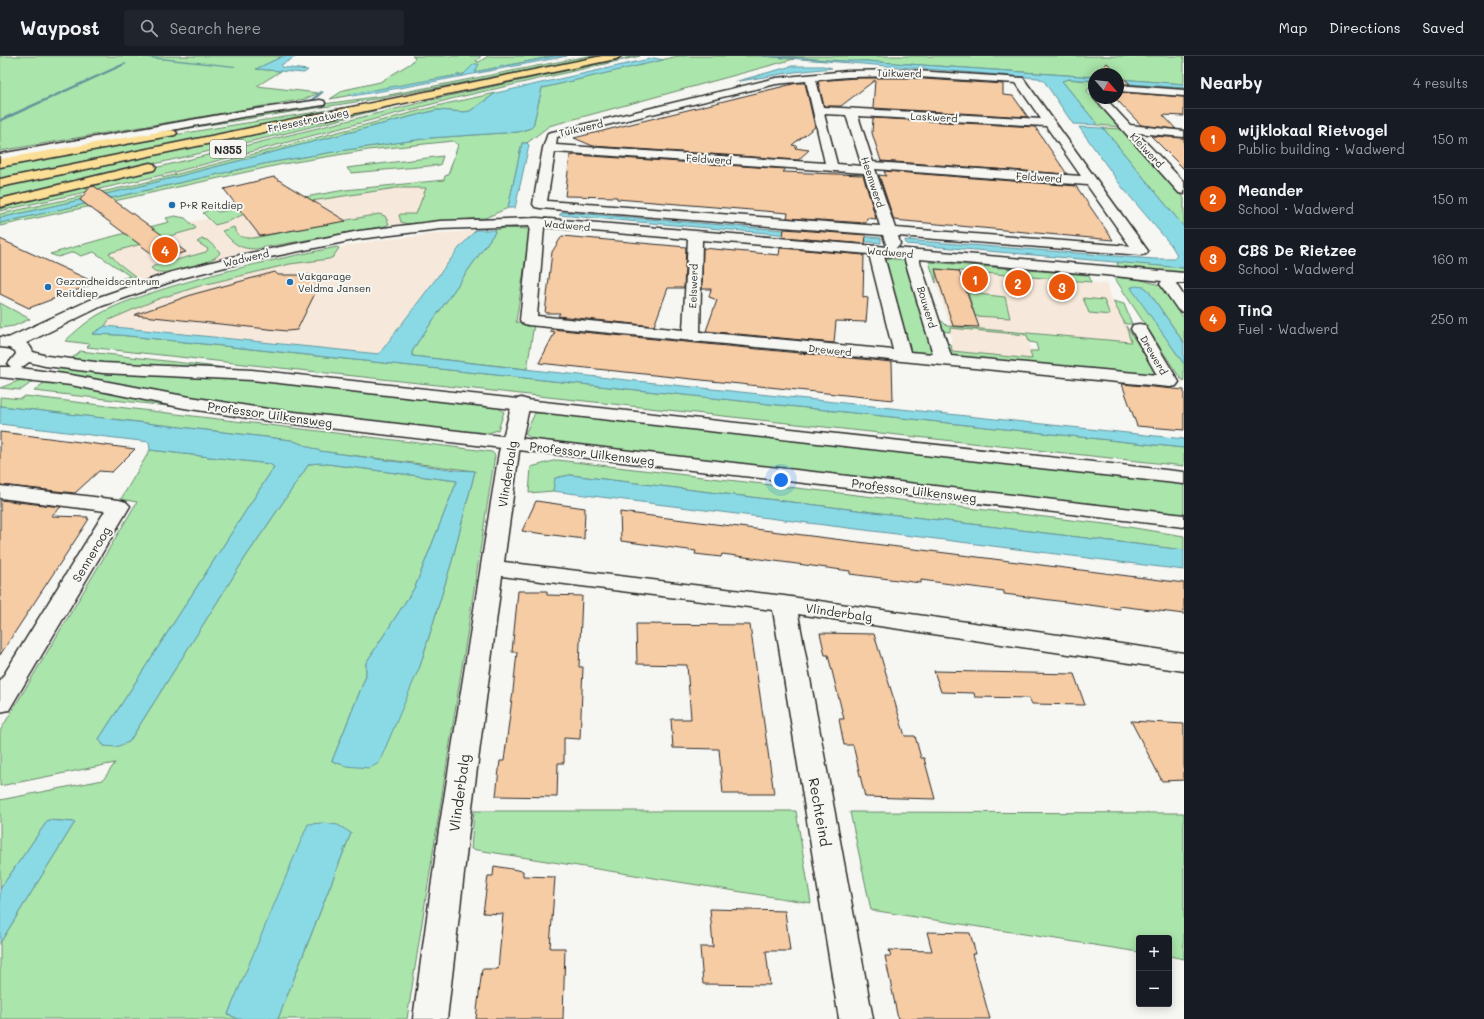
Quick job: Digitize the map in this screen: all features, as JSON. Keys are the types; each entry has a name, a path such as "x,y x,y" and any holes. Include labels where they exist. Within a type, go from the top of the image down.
{"main road":[{"name":"Friesestraatweg","path":"0,183 616,56"},
{"name":"N355","path":"255,142 370,115 454,90"},
{"name":"N355","path":"0,164 278,115 376,101 418,97"},
{"path":"0,203 164,163"}],"street":[{"name":"Tuikwerd","path":"902,73 1019,80 1141,251 540,204 552,135 776,82 810,78 847,74 902,73"},
{"path":"810,78 832,167"},
{"path":"1124,88 1184,93"},
{"name":"Friesestraatweg","path":"0,158 234,116 320,103"},
{"name":"Kleiwerd","path":"1105,104 1184,190"},
{"name":"Laskwerd","path":"818,110 1050,123"},
{"name":"Heemwerd","path":"851,112 889,231 903,254"},
{"name":"Kleiwerd","path":"1127,128 1184,134"},
{"name":"Feldwerd","path":"549,148 832,167 868,167 1091,181"},
{"name":"Wadwerd","path":"1,372 22,361 12,347 110,298 170,277 240,259 353,236 396,229 440,225 538,222 1138,273 1178,278"},
{"name":"Drewerd","path":"538,222 528,320 1170,382 1139,329"},
{"name":"Eelswerd","path":"691,336 695,235"},
{"path":"875,251 903,357"},
{"name":"Bouwerd","path":"903,254 944,361"},
{"path":"1178,278 1168,284 1184,307"},
{"path":"12,347 45,361 103,368 252,375 1184,478"},
{"name":"Professor Uilkensweg","path":"1,372 28,374 107,386 185,402 268,415 1184,521"},
{"name":"Vlinderbalg","path":"430,1019 454,830 492,568 511,444 521,404"},
{"name":"Senneroog","path":"0,492 119,506 0,703"},
{"name":"Vlinderbalg","path":"492,568 784,604 1184,662"},
{"name":"Rechteind","path":"784,604 856,1019"}],"shaded area":[{"path":"444,185 440,220 385,226 262,248 140,281 92,247 178,224 253,210 354,193 396,188"},
{"path":"476,230 379,354 105,326 94,323 175,287 269,261 379,240"},
{"path":"935,269 1107,284 1112,299 1126,326 1131,342 1027,332 1032,359 952,351 950,328 936,283"}],"green space":[{"path":"0,56 283,56 257,69 281,71 257,86 318,93 305,99 0,151"},
{"path":"412,56 481,56 476,61 479,62 488,56 555,56 475,72 474,64 464,74 330,99 344,90 380,82 411,63 415,58"},
{"path":"588,56 605,56 381,98 202,126 0,162 0,159 288,109 389,95"},
{"path":"640,56 455,98 167,174 0,211 0,209 69,189 444,97"},
{"path":"678,56 763,56 794,59 549,126 527,143 522,143 508,208 485,218 407,224 401,222 399,215 416,214 426,188 396,188 253,210 229,221 215,225 203,213 212,208 218,212 345,190 444,180 445,176 448,175 458,145 453,141 368,150 283,164 0,226 0,223 268,163 430,138 518,132 533,126 542,88"},
{"path":"783,56 1184,56 1184,84 1124,79 1124,68 1088,68 1088,77 865,61 844,62"},
{"path":"1064,79 1088,81 1088,104 1099,104 1120,127 1098,125 1062,81"},
{"path":"1124,83 1184,88 1184,92 1124,87"},
{"path":"496,93 470,111 437,110 137,187 0,218 0,214 143,183 445,104"},
{"path":"413,101 287,133 0,200 0,187"},
{"path":"380,102 0,180 0,165 221,127"},
{"path":"1103,128 1122,129 1184,198 1184,227"},
{"path":"443,156 440,165 351,173 347,168"},
{"path":"379,214 385,216 389,224 385,226 256,249 240,246 222,231 234,227 238,235 246,238 253,238"},
{"path":"175,216 185,218 196,228 109,253 118,263 136,277 135,281 127,286 118,280 130,276 94,252 81,256 74,252 58,257 50,254 169,222 166,218"},
{"path":"504,228 529,229 530,231 516,322 534,324 527,369 412,356 412,352 417,343 495,232 494,230"},
{"path":"202,239 207,240 219,251 220,253 216,257 202,264 183,270 159,272 151,268 206,252 208,249 197,242"},
{"path":"337,247 339,248 333,257 329,259 290,264 203,285 158,299 109,320 105,326 92,334 119,335 1184,448 1184,466 87,347 90,344 65,341 96,316 122,303 141,296 232,270"},
{"path":"882,258 904,260 933,351 930,353 920,354 907,349"},
{"path":"929,262 1089,275 1091,282 936,269 936,283"},
{"path":"1121,262 1184,268 1184,273 1119,268 1117,263"},
{"path":"1114,277 1138,279 1160,285 1184,318 1184,343 1147,289 1131,287 1184,364 1184,381 1180,378"},
{"path":"968,293 1005,297 1010,318 975,316"},
{"path":"1083,298 1104,300 1110,315 1089,313"},
{"path":"1113,301 1124,304 1132,324 1125,324"},
{"path":"0,303 30,319 14,326 0,328"},
{"path":"937,321 942,321 947,326 1131,342 1126,326 1154,369 1154,373 1151,376 954,357 948,353 944,343 951,344 952,351 1032,359 1030,351 1038,351 1036,343 1029,342 1027,335 950,328 950,332 940,331"},
{"path":"80,351 252,371 118,365 70,360"},
{"path":"60,368 256,379 494,405 504,412 498,430 481,435 286,413 200,400 56,372"},
{"path":"23,379 35,380 21,390 0,388"},
{"path":"46,381 221,412 34,391"},
{"path":"25,396 478,450 492,452 495,455 407,1019 278,1019 351,833 256,950 228,1014 238,1019 0,1019 0,943 75,822 48,820 0,889 0,800 103,780 115,763 0,786 0,731 137,502 121,499 150,450 270,464 274,467 99,739 104,746 129,742 245,558 309,464 320,463 457,481 415,587 366,663 366,676 332,761 346,766 420,666 452,561 475,471 319,451 291,440 0,406 0,397 21,399"},
{"path":"556,412 1184,482 1184,518 537,442 525,434 535,413"},
{"path":"557,460 1122,526 1184,536 1184,550 570,475 555,478 553,491 529,493 531,467"},
{"path":"474,811 796,811 811,903 471,849"},
{"path":"850,812 1184,813 1184,959 1172,957 1172,935 1136,935 1136,952 871,910"}],"water":[{"path":"283,56 297,56 281,65 281,67 308,70 304,73 256,69"},
{"path":"555,56 567,56 411,86 352,96 350,94 464,74 474,64 479,64 475,72"},
{"path":"763,56 840,61 865,61 1088,77 1088,81 1069,79 1062,81 1098,125 1073,124 1044,81 1038,78"},
{"path":"654,58 663,60 542,88 533,126 518,132 430,138 268,163 0,223 0,218 137,187 437,110 470,111 496,93"},
{"path":"792,66 823,66 832,68 794,72 734,82"},
{"path":"1124,79 1184,84 1184,88 1124,83"},
{"path":"1079,127 1103,128 1184,227 1184,268 906,244 905,240 1154,259 1174,259 1177,255 1171,245 1122,187"},
{"path":"522,143 527,143 529,145 515,208 508,208"},
{"path":"563,212 881,238 881,243 559,215"},
{"path":"476,230 494,230 495,232 417,343 412,352 412,356 1184,439 1184,448 119,335 92,334 105,326 379,354 460,247"},
{"path":"1135,286 1144,287 1147,289 1184,343 1184,364 1131,288"},
{"path":"0,406 291,440 320,451 456,470 475,471 452,561 420,666 379,763 369,768 346,766 332,761 366,676 366,663 415,587 457,481 320,463 309,464 245,558 129,742 116,747 104,746 99,739 274,467 270,464 150,450 149,442 0,424"},
{"path":"570,475 1184,550 1184,570 553,491 555,478"},
{"path":"48,820 75,822 0,943 0,889"},
{"path":"323,823 338,825 351,833 278,1019 238,1019 228,1014 308,824"}],"building":[{"path":"1107,63 1112,68 1102,68"},
{"path":"856,78 908,78 1003,84 1003,95 1013,96 1028,117 873,108 875,80 841,106 824,106 818,81"},
{"path":"1124,79 1130,84 1124,84"},
{"path":"797,83 805,83 815,127 792,145 797,146 795,148 809,150 798,160 593,146 574,138"},
{"path":"1124,92 1184,97 1184,116 1163,115 1176,129 1141,125 1121,104 1124,104"},
{"path":"873,118 1035,127 1067,174 881,161 872,133"},
{"path":"1151,136 1184,138 1184,169"},
{"path":"575,155 786,169 783,172 863,175 876,219 867,218 866,223 787,218 788,213 617,199 617,197 565,196 570,156"},
{"path":"884,171 1076,186 1113,240 894,220 879,175 886,176"},
{"path":"274,177 346,221 260,236 224,189"},
{"path":"94,186 186,252 159,259 80,200 90,187"},
{"path":"784,229 866,235 865,244 783,237"},
{"path":"562,236 686,247 684,288 668,288 654,326 558,316 560,313 545,313 552,252"},
{"path":"0,239 96,283 29,308 0,294"},
{"path":"703,248 779,255 780,248 864,255 863,297 868,298 866,322 836,321 834,343 706,331 717,300 709,297 711,289 702,289"},
{"path":"935,269 959,271 979,327 953,326"},
{"path":"275,272 278,275 324,275 297,330 287,331 134,315 194,294"},
{"path":"551,329 892,362 893,400 539,363 555,332 550,331"},
{"path":"1122,384 1184,390 1184,430 1137,426"},
{"path":"0,432 135,449 112,472 99,471 75,493 0,485"},
{"path":"0,500 61,507 51,516 88,517 87,519 89,519 0,655"},
{"path":"536,501 585,508 584,539 522,531"},
{"path":"620,512 1184,583 1184,614 1119,606 1120,609 1004,594 1004,591 921,580 921,583 850,574 850,571 722,554 721,557 695,554 696,551 621,541"},
{"path":"518,591 547,591 547,595 582,596 579,667 583,667 580,739 564,738 564,763 558,763 557,797 496,796 500,761 504,761 513,691 517,652 512,652"},
{"path":"636,624 750,625 774,794 723,794 719,749 673,748 671,719 691,719 687,665 637,664"},
{"path":"820,633 874,634 905,736 915,736 921,758 924,758 935,799 865,797 853,745 844,745 839,719 844,719 828,655 825,655"},
{"path":"934,671 1074,674 1085,705 1032,704 1029,698 975,697 974,693 941,692"},
{"path":"1131,721 1184,724 1184,780 1162,781"},
{"path":"494,866 523,871 523,876 555,877 550,948 565,948 563,1019 476,1019 482,969 498,969 503,914 483,913 488,876 493,876"},
{"path":"710,909 785,911 790,951 766,951 770,985 703,984 700,947 713,947"},
{"path":"927,932 970,933 976,954 972,954 990,1019 898,1019 885,956 891,956 889,950 932,951"}],"waterway":[{"path":"131,56 234,66"},
{"path":"0,121 125,64"},
{"path":"266,108 312,100 322,92"},
{"path":"0,154 46,146"}],"place":[{"name":"P+R Reitdiep","path":"172,205"},
{"name":"TinQ","path":"165,250"},
{"name":"wijklokaal Rietvogel","path":"975,279"},
{"name":"Vakgarage Veldma Jansen","path":"290,282"},
{"name":"Meander","path":"1018,283"},
{"name":"Gezondheidscentrum Reitdiep","path":"48,287"},
{"name":"CBS De Rietzee","path":"1062,287"}]}
